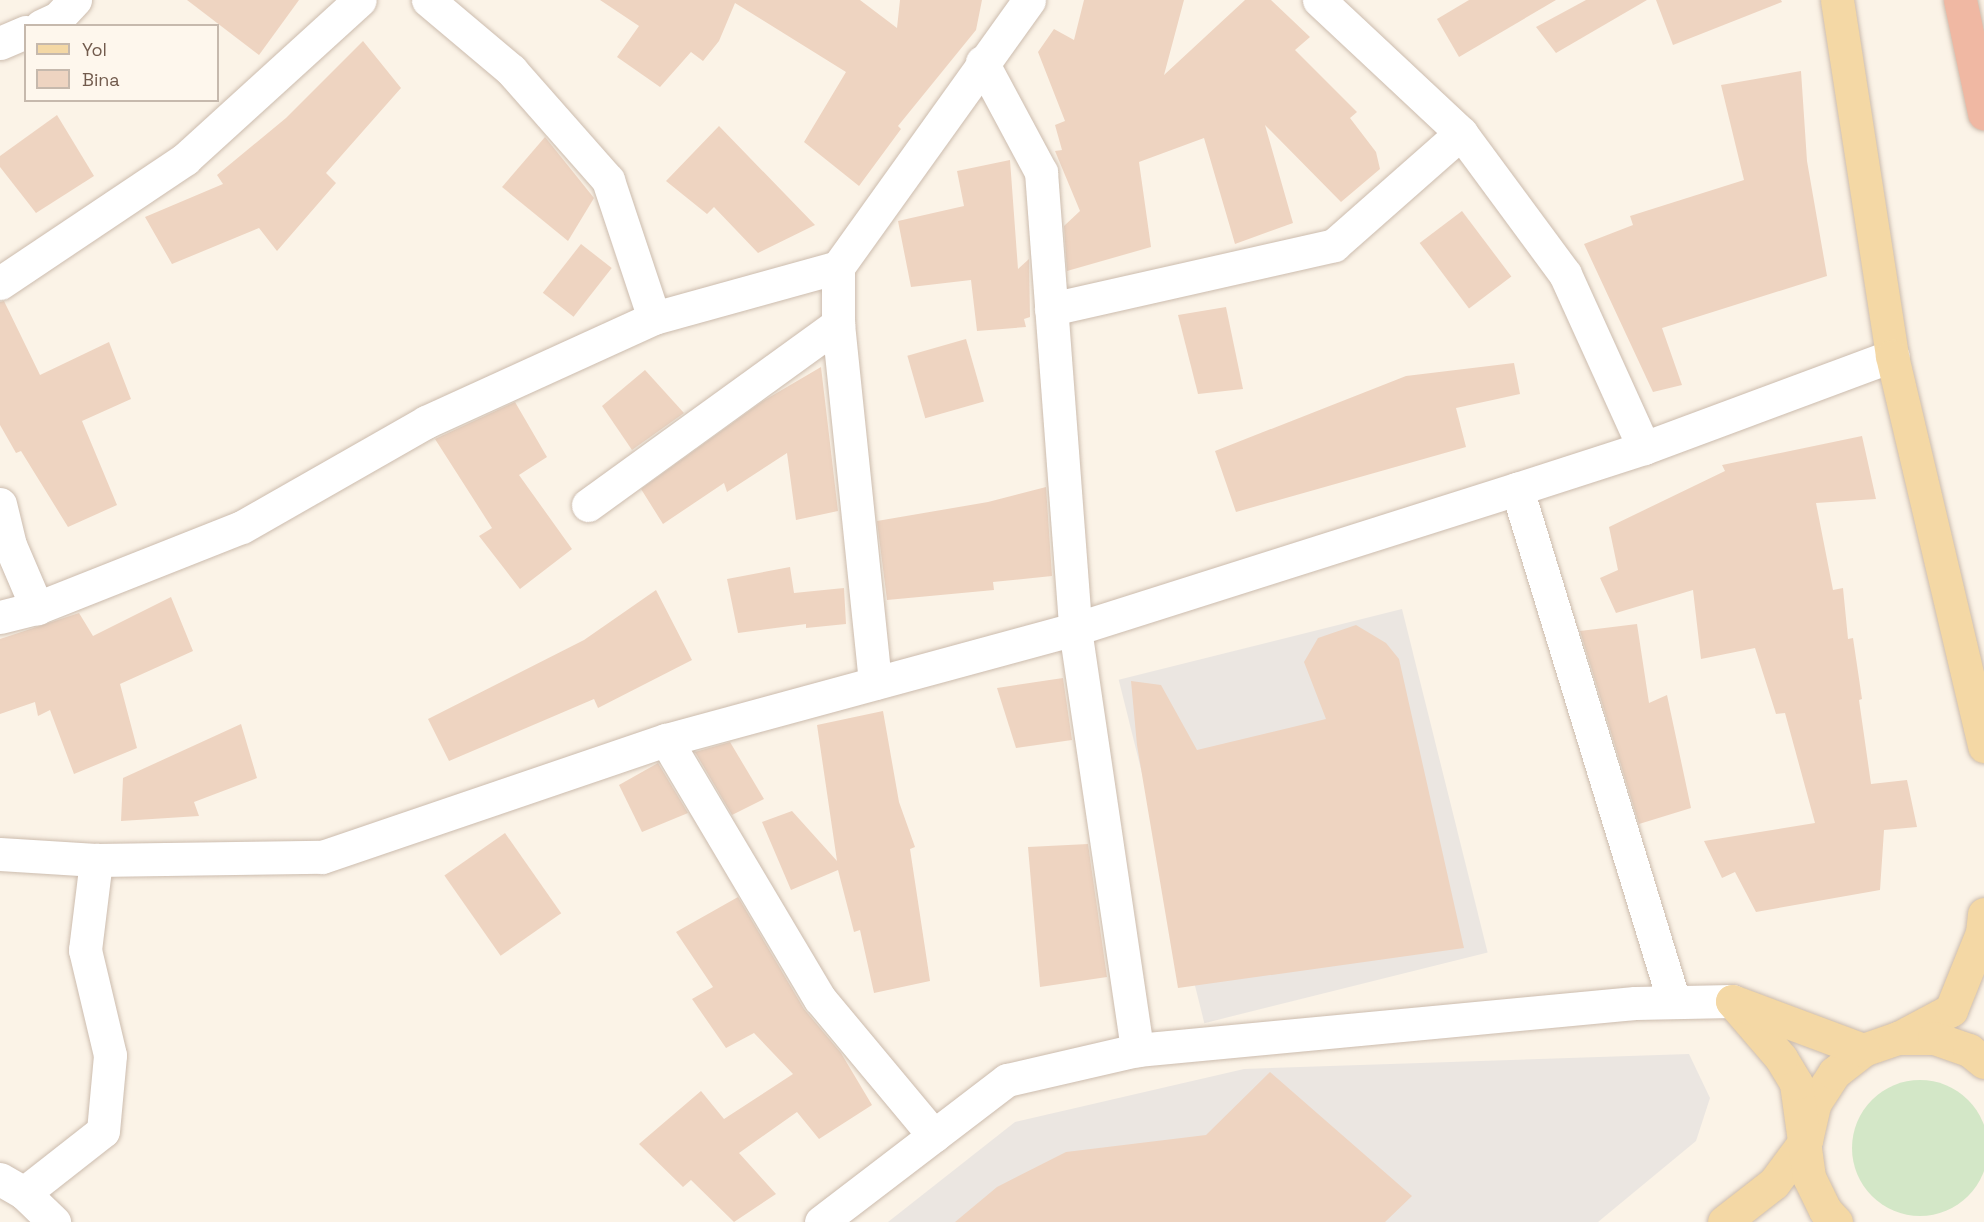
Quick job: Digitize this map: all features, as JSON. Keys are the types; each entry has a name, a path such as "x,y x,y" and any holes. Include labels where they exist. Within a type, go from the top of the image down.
{"highway":[{"path":"1960,0 1984,113"}],"main road":[{"path":"1837,0 1892,356 1984,746"},
{"path":"1724,1222 1774,1183 1806,1140 1819,1096 1834,1073 1863,1050 1898,1038 1951,1010 1982,933 1984,914"},
{"path":"1732,1001 1863,1050"},
{"path":"1732,1001 1781,1058 1796,1083 1806,1140 1809,1177 1825,1210 1836,1222"},
{"path":"1898,1038 1934,1038 1969,1050 1984,1062"}],"street":[{"path":"45,24 58,18 75,0"},
{"path":"0,283 185,159 360,0"},
{"path":"428,0 511,70 608,180 654,318"},
{"path":"875,683 838,324 838,267 982,62 1029,0"},
{"path":"1319,0 1461,134 1565,274 1644,448"},
{"path":"0,43 24,33"},
{"path":"982,62 1041,172 1076,630 1137,1050"},
{"path":"1051,309 1334,245 1461,134"},
{"path":"0,617 37,608 242,527 426,422 654,318 838,267"},
{"path":"588,505 838,324"},
{"path":"0,854 96,860 322,857 666,740 1076,630 1644,448 1892,356"},
{"path":"1517,489 1674,1002"},
{"path":"0,504 10,545 37,608"},
{"path":"666,740 820,999 934,1136"},
{"path":"54,1222 12,1186 103,1131 110,1055 85,950 96,860"},
{"path":"821,1222 1007,1080 1137,1050 1674,1002 1732,1001"}],"shaded area":[{"path":"1402,609 1488,952 1204,1023 1119,680"},
{"path":"1689,1054 1710,1098 1696,1141 1598,1222 888,1222 1015,1122 1244,1069"}],"green space":[{"path":"1920,1080 1946,1085 1958,1091 1968,1100 1977,1110 1983,1122 1985,1168 1983,1174 1977,1186 1968,1196 1958,1205 1946,1211 1920,1216 1894,1211 1882,1205 1872,1196 1863,1186 1857,1174 1852,1148 1857,1122 1863,1110 1872,1100 1882,1091 1894,1085"}],"building":[{"path":"187,0 299,0 259,55"},
{"path":"600,0 860,0 897,28 900,0 982,0 976,30 898,126 901,129 859,186 804,142 846,72 735,3 719,41 703,61 691,52 660,87 617,57 639,26"},
{"path":"1084,0 1184,0 1164,75 1245,0 1271,0 1310,37 1295,50 1357,112 1350,118 1376,152 1380,169 1341,202 1265,125 1293,223 1235,244 1204,138 1139,162 1151,247 1067,271 1064,226 1080,211 1055,151 1062,150 1055,125 1065,121 1038,52 1054,29 1074,40"},
{"path":"1469,0 1556,0 1459,57 1437,19"},
{"path":"1586,0 1647,0 1556,53 1536,27"},
{"path":"1656,0 1781,0 1782,2 1673,45"},
{"path":"363,41 401,88 326,173 336,183 277,251 259,228 172,264 145,217 223,184 217,175 286,118"},
{"path":"1801,71 1807,161 1827,276 1662,328 1682,385 1653,392 1584,244 1633,225 1630,216 1744,180 1721,85"},
{"path":"57,115 94,176 36,213 0,167 0,156"},
{"path":"719,126 815,225 758,253 714,207 707,214 666,181"},
{"path":"545,137 594,198 568,241 502,187"},
{"path":"1010,160 1018,269 1029,259 1030,317 1024,319 1026,327 977,331 971,280 911,287 898,221 964,206 957,171"},
{"path":"1462,211 1511,276 1469,308 1420,243"},
{"path":"581,244 612,268 574,317 543,293"},
{"path":"4,301 40,375 109,342 131,399 82,421 117,505 68,527 21,451 16,453 0,425 0,302"},
{"path":"1226,307 1243,389 1198,394 1178,315"},
{"path":"966,339 984,401 925,418 907,356"},
{"path":"1514,363 1520,394 1456,408 1466,447 1236,512 1215,451 1406,376"},
{"path":"821,367 838,511 796,520 787,453 727,492 724,483 663,524 641,489 763,401"},
{"path":"645,370 684,413 632,450 602,406"},
{"path":"515,402 547,457 519,475 572,549 520,589 479,536 492,528 435,439"},
{"path":"1862,436 1876,499 1816,503 1833,590 1843,588 1848,639 1853,638 1871,784 1907,780 1917,827 1884,830 1880,890 1756,912 1735,872 1722,878 1704,841 1815,823 1785,713 1776,714 1755,648 1701,659 1693,590 1616,613 1600,578 1618,570 1609,527 1725,471 1722,465"},
{"path":"1046,487 1052,576 993,582 994,590 887,600 877,521 988,502"},
{"path":"790,567 794,593 844,588 846,624 806,628 806,624 738,633 727,579"},
{"path":"656,590 692,660 598,708 594,699 449,761 428,719 584,640"},
{"path":"171,597 193,651 120,684 137,748 74,774 50,710 38,716 35,702 0,714 0,639 79,613 93,636"},
{"path":"1637,624 1649,703 1667,695 1691,808 1639,824 1580,631"},
{"path":"1356,625 1386,643 1399,659 1464,948 1178,988 1137,745 1131,681 1161,685 1197,750 1326,719 1304,662 1318,638"},
{"path":"1063,678 1072,740 1016,748 997,688"},
{"path":"883,711 899,802 915,847 910,849 930,981 874,993 860,930 854,932 838,870 791,890 762,822 792,811 837,861 817,725"},
{"path":"241,724 257,778 194,802 199,816 121,821 123,778"},
{"path":"730,742 764,799 732,815 695,752"},
{"path":"658,763 688,813 642,832 619,785"},
{"path":"505,833 561,913 501,956 444,875"},
{"path":"1088,844 1107,977 1040,987 1028,847"},
{"path":"738,897 804,1009 841,1053 872,1105 819,1139 797,1112 739,1153 776,1194 734,1222 691,1180 683,1187 639,1144 701,1091 724,1119 793,1074 754,1033 726,1048 692,999 713,987 676,932"},
{"path":"1270,1072 1412,1196 1385,1222 955,1222 997,1187 1066,1152 1206,1135"}]}
